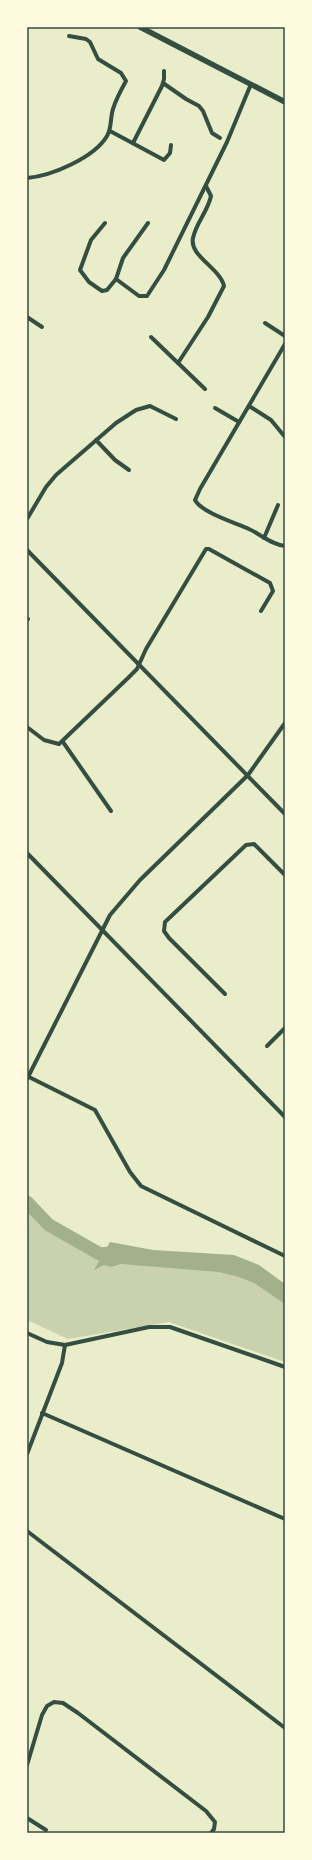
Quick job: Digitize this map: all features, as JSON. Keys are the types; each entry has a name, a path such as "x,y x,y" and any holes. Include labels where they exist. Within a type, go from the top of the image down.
{"street":[{"path":"140,27 285,101"},
{"path":"27,178 41,177 66,167 99,146 110,131 113,108 126,80 121,73 98,59 90,42 86,39 69,36"},
{"path":"133,143 162,83 164,71"},
{"path":"162,83 199,106 203,111 212,133 220,138"},
{"path":"116,279 139,296 149,294 161,275 206,186 252,84"},
{"path":"110,131 164,160 170,153 171,144"},
{"path":"178,363 208,317 224,286 218,275 195,251 193,244 195,232 211,199 211,193 206,186"},
{"path":"105,223 91,240 80,270 89,282 102,291 107,290 116,279 126,254 148,224"},
{"path":"27,317 42,327"},
{"path":"265,322 285,336"},
{"path":"151,337 205,389"},
{"path":"285,344 195,500 200,506 211,512 249,529 274,544 285,546"},
{"path":"249,406 271,420 285,437"},
{"path":"27,519 51,480 96,440 126,416 144,407 154,407 176,419"},
{"path":"215,408 239,422"},
{"path":"96,440 115,460 129,470"},
{"path":"264,538 278,504"},
{"path":"27,727 48,742 57,744 63,742 134,672 149,642 207,548 270,583 273,591 261,611"},
{"path":"27,550 285,814"},
{"path":"285,723 248,775 140,880 114,909 102,928 28,1077 95,1110 130,1172 141,1186 285,1256"},
{"path":"63,742 111,811"},
{"path":"225,994 169,938 164,931 165,922 246,844 254,844 285,874"},
{"path":"27,853 102,928 285,1117"},
{"path":"267,1046 285,1028"},
{"path":"27,1333 47,1342 65,1345 149,1327 170,1327 285,1367"},
{"path":"27,1454 62,1363 65,1345"},
{"path":"42,1413 285,1519"},
{"path":"27,1531 285,1728"},
{"path":"27,1765 42,1715 47,1706 54,1702 63,1703 206,1811 215,1822 214,1829 211,1833"},
{"path":"27,1818 46,1830"}],"shaded area":[{"path":"27,1202 49,1225 100,1254 124,1252 237,1265 285,1291 285,1362 169,1322 68,1339 27,1320"},
{"path":"110,1242 153,1250 234,1255 259,1265 285,1284 285,1304 254,1283 239,1277 219,1272 121,1264 111,1267 104,1265 94,1270"}],"waterway":[{"path":"27,1202 49,1225 100,1254 120,1252"}]}
